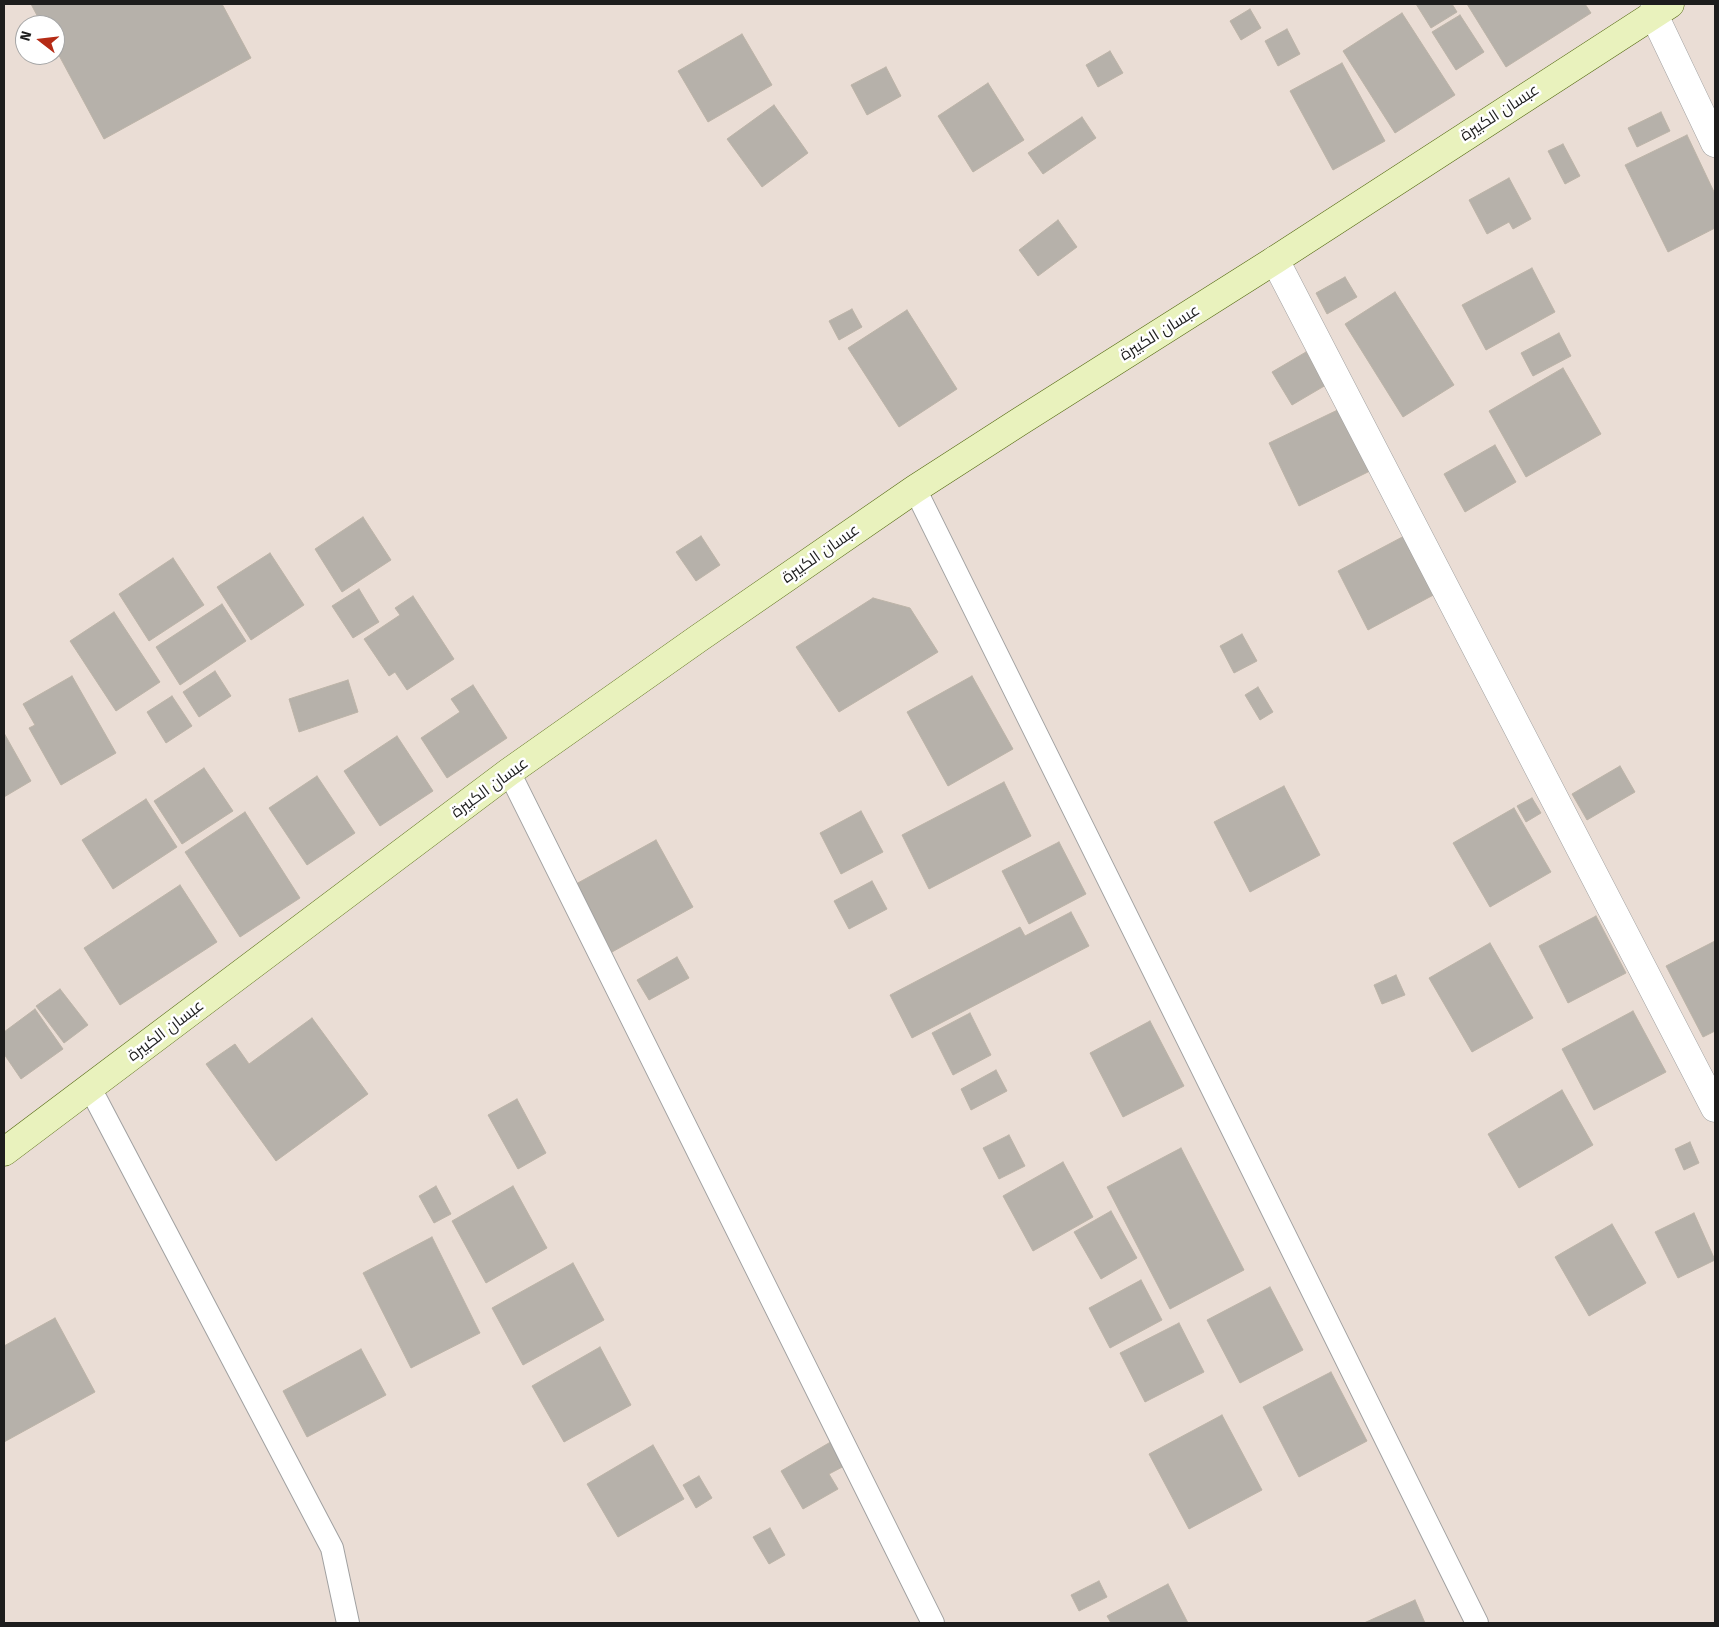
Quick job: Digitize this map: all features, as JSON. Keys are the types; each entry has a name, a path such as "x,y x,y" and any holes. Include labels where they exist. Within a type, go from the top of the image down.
{"main road":[{"name":"عبسان الكبيرة","path":"4,1152 509,772 915,489 1275,260 1662,9"}],"street":[{"path":"1662,9 1715,143"},
{"path":"1275,260 1715,1108"}],"lane":[{"path":"915,489 1478,1623"},
{"path":"509,772 933,1623"},
{"path":"90,1088 332,1548 348,1623"}],"shaded area":[{"path":"4,4 1715,4 1715,1623 4,1623"}],"building":[{"path":"31,4 222,4 251,58 104,139 64,65 65,15 37,15"},
{"path":"1416,4 1452,4 1457,12 1431,28"},
{"path":"1467,4 1585,4 1591,13 1506,67"},
{"path":"1250,9 1261,28 1241,40 1230,21"},
{"path":"1402,13 1455,95 1395,133 1343,51"},
{"path":"1460,15 1484,52 1456,70 1432,32"},
{"path":"1287,29 1300,54 1278,66 1265,41"},
{"path":"742,34 772,85 708,122 678,71"},
{"path":"1110,51 1123,73 1098,87 1086,65"},
{"path":"1342,63 1385,141 1333,170 1290,91"},
{"path":"886,67 901,96 867,115 851,85"},
{"path":"988,83 1024,140 973,172 938,116"},
{"path":"774,105 808,153 762,187 727,139"},
{"path":"1661,112 1670,131 1637,147 1628,128"},
{"path":"1082,117 1096,138 1043,174 1028,153"},
{"path":"1687,135 1715,194 1715,228 1668,252 1625,165"},
{"path":"1563,144 1580,176 1565,184 1548,151"},
{"path":"1509,178 1531,219 1513,229 1509,222 1487,234 1469,200"},
{"path":"1058,220 1077,247 1038,276 1019,250"},
{"path":"1532,268 1555,312 1486,350 1462,305"},
{"path":"1345,277 1357,297 1327,314 1316,293"},
{"path":"1395,292 1454,385 1403,417 1345,324"},
{"path":"852,309 862,327 839,340 829,321"},
{"path":"907,310 957,389 899,427 848,348"},
{"path":"1559,333 1571,356 1533,376 1521,353"},
{"path":"1306,352 1326,385 1292,405 1272,372"},
{"path":"1563,368 1601,434 1526,477 1489,411"},
{"path":"1348,405 1378,467 1299,506 1269,443"},
{"path":"1495,445 1516,482 1465,512 1444,474"},
{"path":"363,517 391,560 342,592 315,549"},
{"path":"1408,534 1439,592 1368,630 1338,571"},
{"path":"701,536 720,565 696,581 676,552"},
{"path":"270,553 304,605 251,640 217,587"},
{"path":"173,558 204,605 149,641 119,594"},
{"path":"359,589 379,622 353,638 332,606"},
{"path":"413,596 454,659 407,690 395,672 389,676 364,639 400,615 395,608"},
{"path":"873,598 910,608 938,652 839,712 796,647"},
{"path":"222,604 246,641 180,685 156,647"},
{"path":"114,612 160,682 116,711 70,641"},
{"path":"1242,634 1257,661 1234,673 1220,646"},
{"path":"215,671 231,696 199,717 183,692"},
{"path":"72,676 116,753 61,785 29,728 35,725 23,704"},
{"path":"972,676 1013,749 948,786 907,712"},
{"path":"348,680 358,712 299,732 289,699"},
{"path":"473,685 507,738 447,778 421,738 460,712 451,699"},
{"path":"1258,687 1273,712 1260,720 1245,695"},
{"path":"172,696 192,726 166,743 147,712"},
{"path":"4,733 31,781 4,797"},
{"path":"397,736 433,791 380,826 344,771"},
{"path":"1620,766 1635,792 1587,820 1572,794"},
{"path":"204,768 233,811 182,844 154,801"},
{"path":"317,776 355,833 307,865 269,808"},
{"path":"1004,782 1031,836 929,889 902,835"},
{"path":"1284,786 1320,855 1250,892 1214,822"},
{"path":"1532,798 1541,813 1526,822 1517,806"},
{"path":"146,799 177,847 113,889 82,840"},
{"path":"1514,808 1551,872 1490,907 1453,843"},
{"path":"861,811 883,852 841,874 820,833"},
{"path":"245,812 300,898 240,937 185,852"},
{"path":"656,840 693,907 612,952 576,884"},
{"path":"1059,842 1086,894 1029,924 1002,871"},
{"path":"872,881 887,909 849,929 834,901"},
{"path":"180,885 217,942 120,1005 84,948"},
{"path":"1071,912 1089,946 912,1038 890,995 1020,927 1025,936"},
{"path":"1596,916 1626,973 1568,1003 1539,946"},
{"path":"1715,941 1715,1031 1703,1037 1666,966"},
{"path":"1490,943 1533,1018 1472,1052 1429,978"},
{"path":"677,957 689,978 649,1000 637,980"},
{"path":"1396,975 1405,995 1382,1004 1374,985"},
{"path":"60,989 88,1025 64,1043 36,1006"},
{"path":"35,1009 63,1049 21,1079 4,1054 4,1032"},
{"path":"1633,1011 1666,1072 1594,1110 1562,1049"},
{"path":"970,1013 991,1055 953,1075 932,1033"},
{"path":"312,1018 368,1094 276,1161 206,1064 235,1044 249,1064"},
{"path":"1150,1021 1184,1086 1123,1117 1090,1053"},
{"path":"996,1070 1007,1091 971,1110 961,1089"},
{"path":"1562,1090 1593,1145 1519,1188 1488,1134"},
{"path":"517,1099 546,1153 518,1169 488,1115"},
{"path":"1009,1135 1025,1166 999,1179 983,1148"},
{"path":"1690,1142 1699,1163 1684,1170 1675,1149"},
{"path":"1181,1148 1244,1270 1170,1309 1107,1187"},
{"path":"1063,1162 1093,1217 1033,1251 1003,1196"},
{"path":"436,1186 451,1214 434,1223 419,1196"},
{"path":"513,1186 547,1248 486,1283 452,1221"},
{"path":"1111,1211 1137,1258 1101,1279 1074,1232"},
{"path":"1694,1213 1715,1260 1678,1278 1655,1232"},
{"path":"1612,1224 1646,1283 1589,1316 1555,1257"},
{"path":"432,1237 480,1333 411,1368 363,1273"},
{"path":"573,1263 604,1320 523,1365 492,1308"},
{"path":"1141,1280 1162,1320 1110,1348 1089,1308"},
{"path":"1270,1287 1303,1350 1240,1383 1207,1320"},
{"path":"55,1318 95,1392 4,1442 4,1346"},
{"path":"1179,1323 1204,1372 1145,1402 1120,1353"},
{"path":"600,1347 631,1405 564,1442 532,1386"},
{"path":"361,1349 386,1395 307,1437 283,1391"},
{"path":"1331,1372 1367,1441 1299,1477 1263,1407"},
{"path":"1222,1415 1262,1490 1189,1529 1149,1454"},
{"path":"834,1440 848,1464 829,1474 838,1489 803,1509 781,1471"},
{"path":"653,1445 684,1499 618,1537 587,1484"},
{"path":"699,1476 712,1498 696,1508 683,1485"},
{"path":"770,1528 785,1555 769,1564 753,1537"},
{"path":"1099,1581 1107,1597 1079,1611 1071,1595"},
{"path":"1168,1584 1188,1623 1111,1623 1107,1616"},
{"path":"1415,1600 1425,1623 1364,1623"}]}
